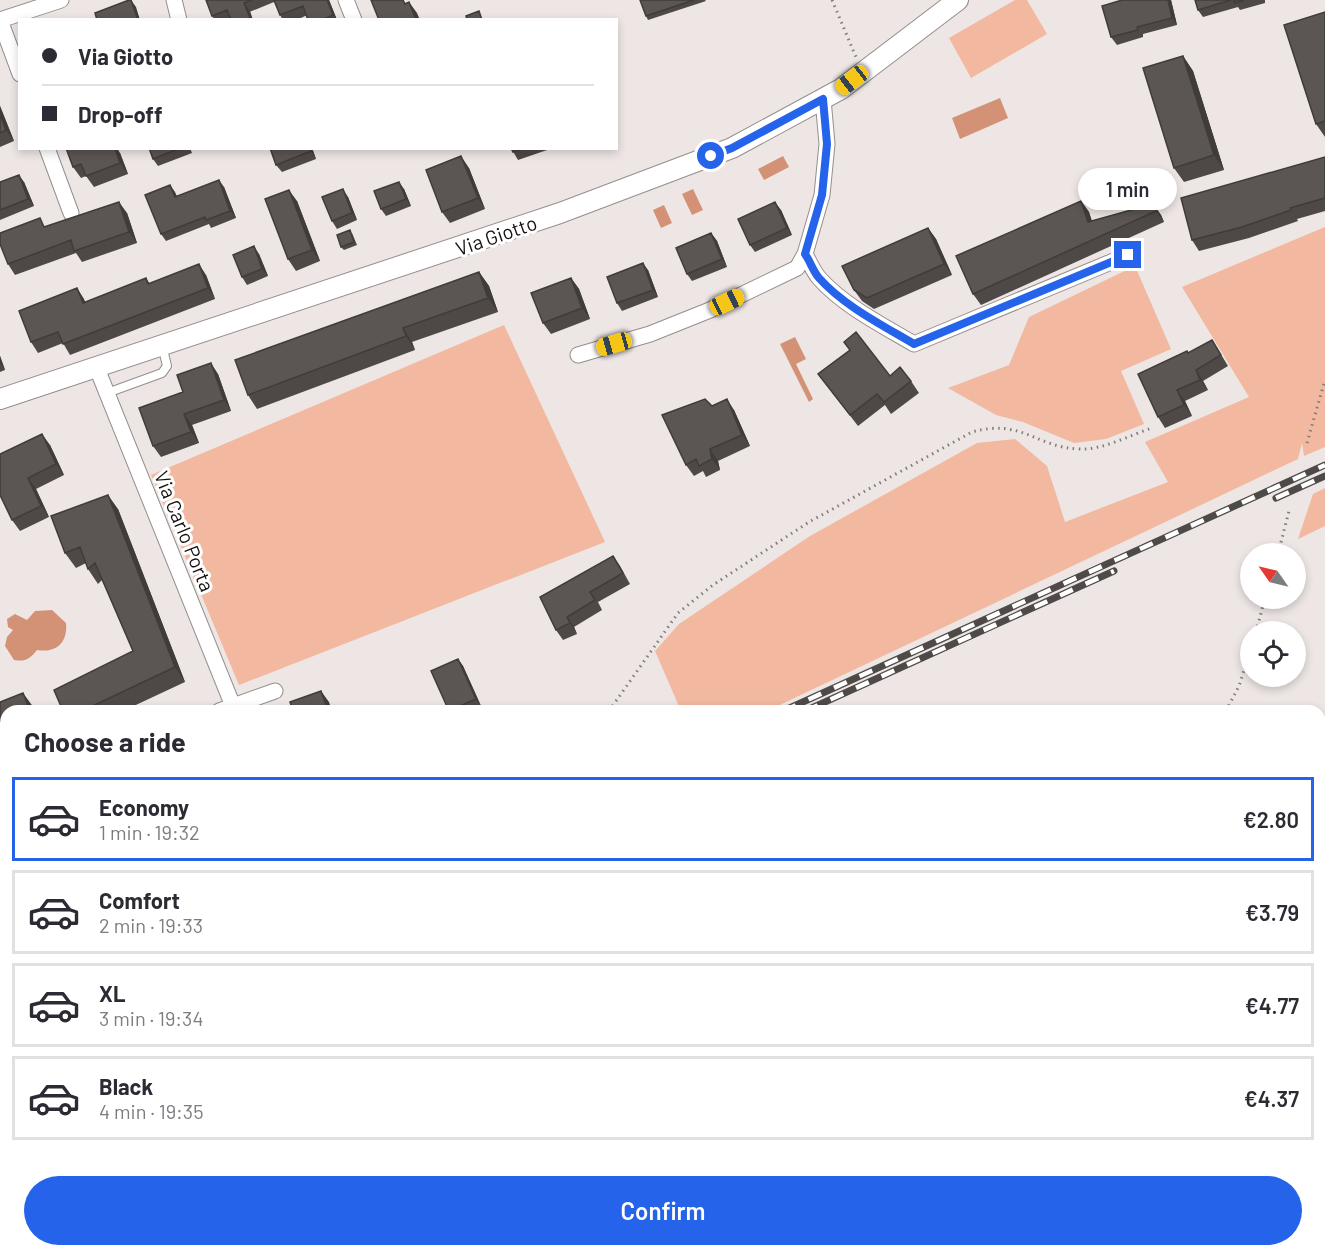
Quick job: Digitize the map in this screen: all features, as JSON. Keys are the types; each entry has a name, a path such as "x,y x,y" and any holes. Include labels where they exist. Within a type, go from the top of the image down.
{"street":[{"path":"18,69 0,20 61,0"},
{"path":"174,0 178,18"},
{"path":"346,0 353,18"},
{"name":"Via Giotto","path":"0,399 560,213 732,148 823,99 958,0"},
{"path":"578,355 650,334 710,310 797,268 805,254 822,195 827,144 823,99"},
{"path":"48,150 71,213"},
{"path":"805,254 817,276 830,288 878,323 914,344 1128,255"},
{"name":"Via Carlo Porta","path":"96,366 227,705"},
{"path":"239,705 275,691"}],"lane":[{"path":"107,393 162,373 167,366 162,345"}],"path":[{"path":"832,0 850,46 864,71"},
{"path":"1307,443 1325,380"},
{"path":"613,705 678,613 713,585 809,522 972,432 990,427 1019,430 1046,442 1082,450 1152,428"},
{"path":"1281,543 1289,511"},
{"path":"1229,705 1240,683"}],"shaded area":[{"path":"1015,0 1027,0 1047,34 971,78 949,38"},
{"path":"1000,98 1008,118 960,139 952,118"},
{"path":"783,156 789,167 764,180 758,169"},
{"path":"693,189 703,210 692,215 682,194"},
{"path":"664,205 672,223 661,228 653,210"},
{"path":"1325,227 1325,447 1304,456 1302,443 1298,459 780,705 678,705 655,651 679,624 810,536 977,443 1015,439 1047,466 1065,522 1168,482 1145,442 1249,397 1182,287"},
{"path":"1135,266 1171,349 1121,371 1144,424 1106,439 1074,443 1023,422 996,415 948,388 1009,365 1029,317"},
{"path":"504,325 605,542 239,685 151,475"},
{"path":"795,337 806,359 796,364 813,399 809,402 780,344"},
{"path":"1325,488 1325,526 1298,539 1313,494"},
{"path":"52,610 66,623 63,641 50,650 37,650 27,659 14,660 5,646 7,637 13,630 8,627 7,619 15,614 27,620 35,611"}],"building":[{"path":"131,0 137,18 96,18 95,13"},
{"path":"206,0 252,0 244,3 250,18 230,18 227,10 212,16"},
{"path":"274,0 327,0 333,15 326,18 307,18 303,6 280,15"},
{"path":"371,0 403,0 405,4 409,2 415,18 378,18"},
{"path":"640,0 694,0 646,16"},
{"path":"1122,0 1168,0 1172,18 1137,27 1138,30 1111,37 1102,6"},
{"path":"1195,0 1231,0 1198,10"},
{"path":"479,11 481,18 466,18 466,16"},
{"path":"1325,12 1325,121 1316,124 1284,25"},
{"path":"1183,56 1214,155 1174,168 1143,68"},
{"path":"0,114 6,130 0,133"},
{"path":"67,150 116,150 120,163 86,176 81,164 73,167"},
{"path":"150,150 175,150 153,159"},
{"path":"271,150 311,150 311,151 276,165"},
{"path":"461,156 478,198 442,212 426,170"},
{"path":"1325,157 1325,198 1290,208 1291,210 1242,227 1192,240 1181,198"},
{"path":"19,175 28,199 0,210 0,182"},
{"path":"219,180 230,211 206,220 205,217 161,234 145,195 170,185 175,197"},
{"path":"399,182 406,199 381,209 374,191"},
{"path":"343,189 352,213 332,221 322,197"},
{"path":"289,190 312,250 288,259 265,199"},
{"path":"1081,201 1088,222 1153,204 1156,211 973,294 956,256"},
{"path":"119,202 129,232 74,251 71,240 8,264 0,244 0,233 40,218 44,227"},
{"path":"775,202 787,228 750,245 738,219"},
{"path":"928,228 944,264 867,298 854,290 842,266"},
{"path":"350,230 354,242 341,247 337,235"},
{"path":"711,233 722,259 687,274 676,248"},
{"path":"254,246 262,269 242,277 233,255"},
{"path":"643,263 653,290 617,303 607,277"},
{"path":"199,264 208,288 63,344 58,332 31,342 19,311 77,288 83,303 146,278 148,284"},
{"path":"479,272 488,298 403,328 406,336 248,395 235,360"},
{"path":"571,278 582,308 543,323 531,293"},
{"path":"856,332 890,376 900,367 911,381 884,402 877,394 850,415 818,374 850,350 844,342"},
{"path":"1212,340 1221,355 1196,370 1200,380 1177,390 1184,405 1158,417 1138,374"},
{"path":"211,363 224,400 184,414 191,432 153,446 139,408 183,392 177,375"},
{"path":"705,399 712,406 727,399 742,435 710,449 712,459 699,466 696,459 686,465 662,415"},
{"path":"42,434 56,464 28,478 41,506 12,520 0,495 0,454"},
{"path":"108,495 175,667 95,705 60,705 54,690 133,651 95,563 88,569 80,547 65,553 51,516"},
{"path":"613,556 623,573 590,592 595,600 567,617 570,623 556,630 540,597"},
{"path":"458,659 476,699 462,705 446,705 431,671"},
{"path":"321,691 326,705 291,705 290,702"},
{"path":"23,693 28,705 0,705 0,702"}],"railway":[{"path":"796,705 1325,465"},
{"path":"1276,498 1325,476"},
{"path":"818,705 1114,571"}],"route":[{"path":"711,156 732,148 823,99 827,144 822,195 805,254 817,276 830,288 878,323 914,344 1128,255"}]}
